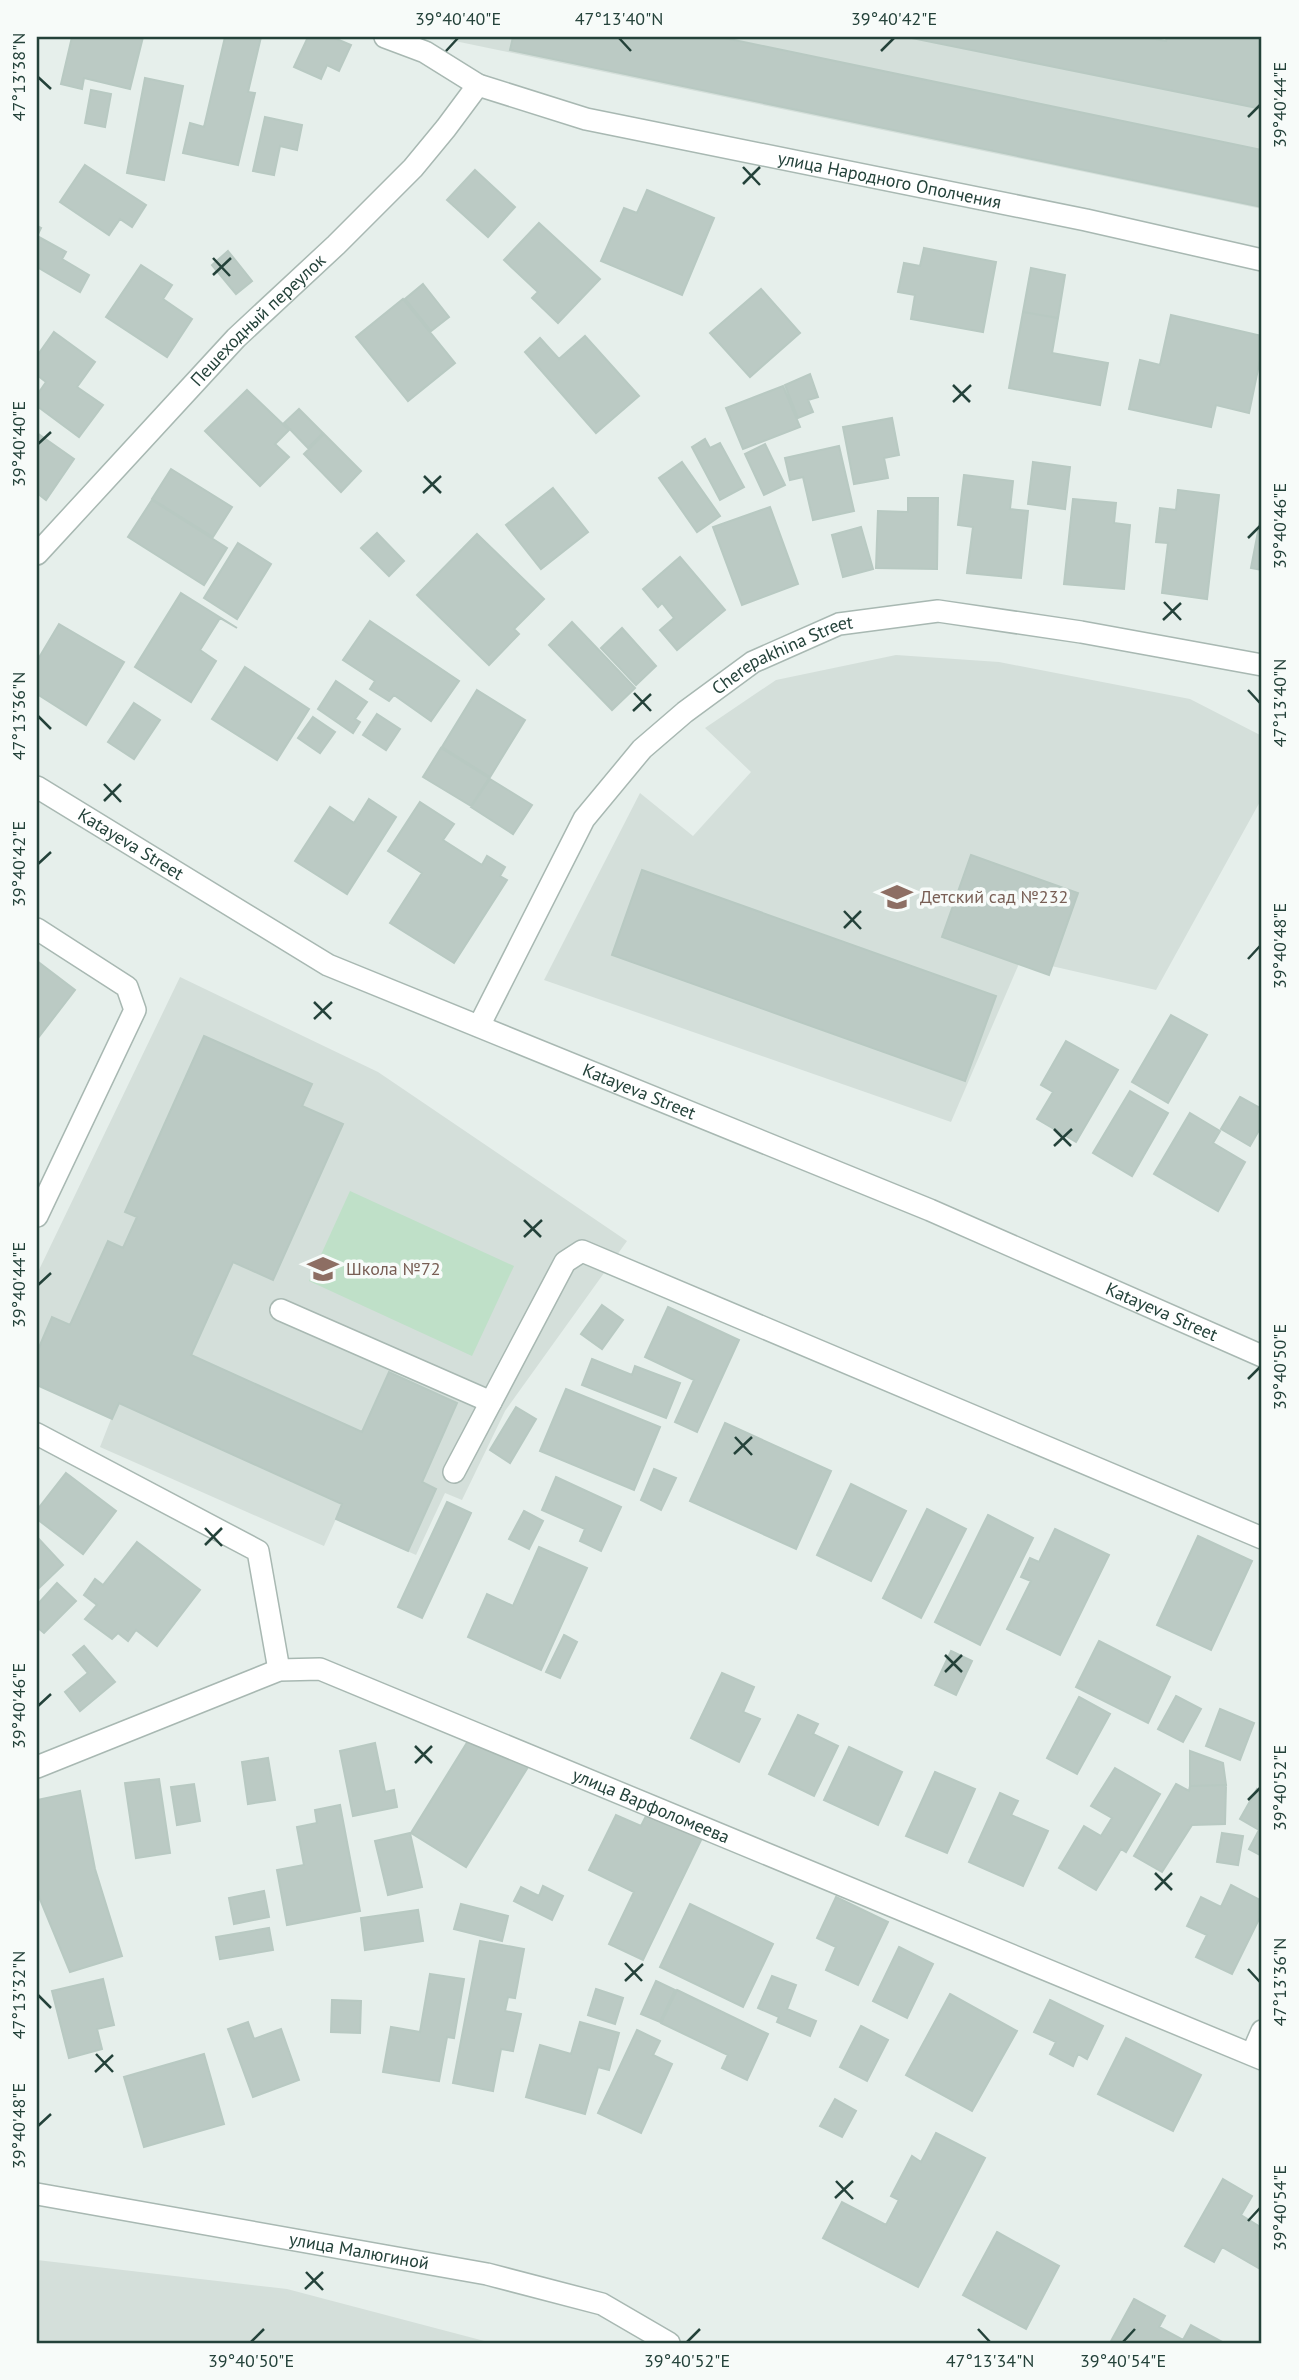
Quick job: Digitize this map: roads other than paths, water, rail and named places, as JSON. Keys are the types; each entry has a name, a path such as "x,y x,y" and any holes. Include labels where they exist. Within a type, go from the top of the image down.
{"street":[{"name":"улица Народного Ополчения","path":"385,37 425,52 478,85 586,119 1086,220 1262,260"},
{"name":"Пешеходный переулок","path":"37,554 236,338 336,245 413,167 478,85"},
{"name":"Cherepakhina Street","path":"479,1026 584,818 642,749 685,712 752,662 839,624 939,611 1081,632 1262,664"},
{"name":"Katayeva Street","path":"37,787 328,965 930,1210 1262,1356"},
{"path":"37,929 127,987 135,1010 37,1216"},
{"path":"454,1472 565,1262 582,1251 1262,1538"},
{"path":"281,1310 491,1402"},
{"path":"37,1434 258,1551 279,1670"},
{"name":"улица Варфоломеева","path":"37,1766 279,1670 320,1669 1257,2056"},
{"path":"1257,2056 1262,2031"},
{"name":"улица Малюгиной","path":"37,2194 487,2274 602,2304 669,2343"}],"place":[{"name":"Детский сад №232","path":"897,897"},
{"name":"Школа №72","path":"323,1269"}]}
